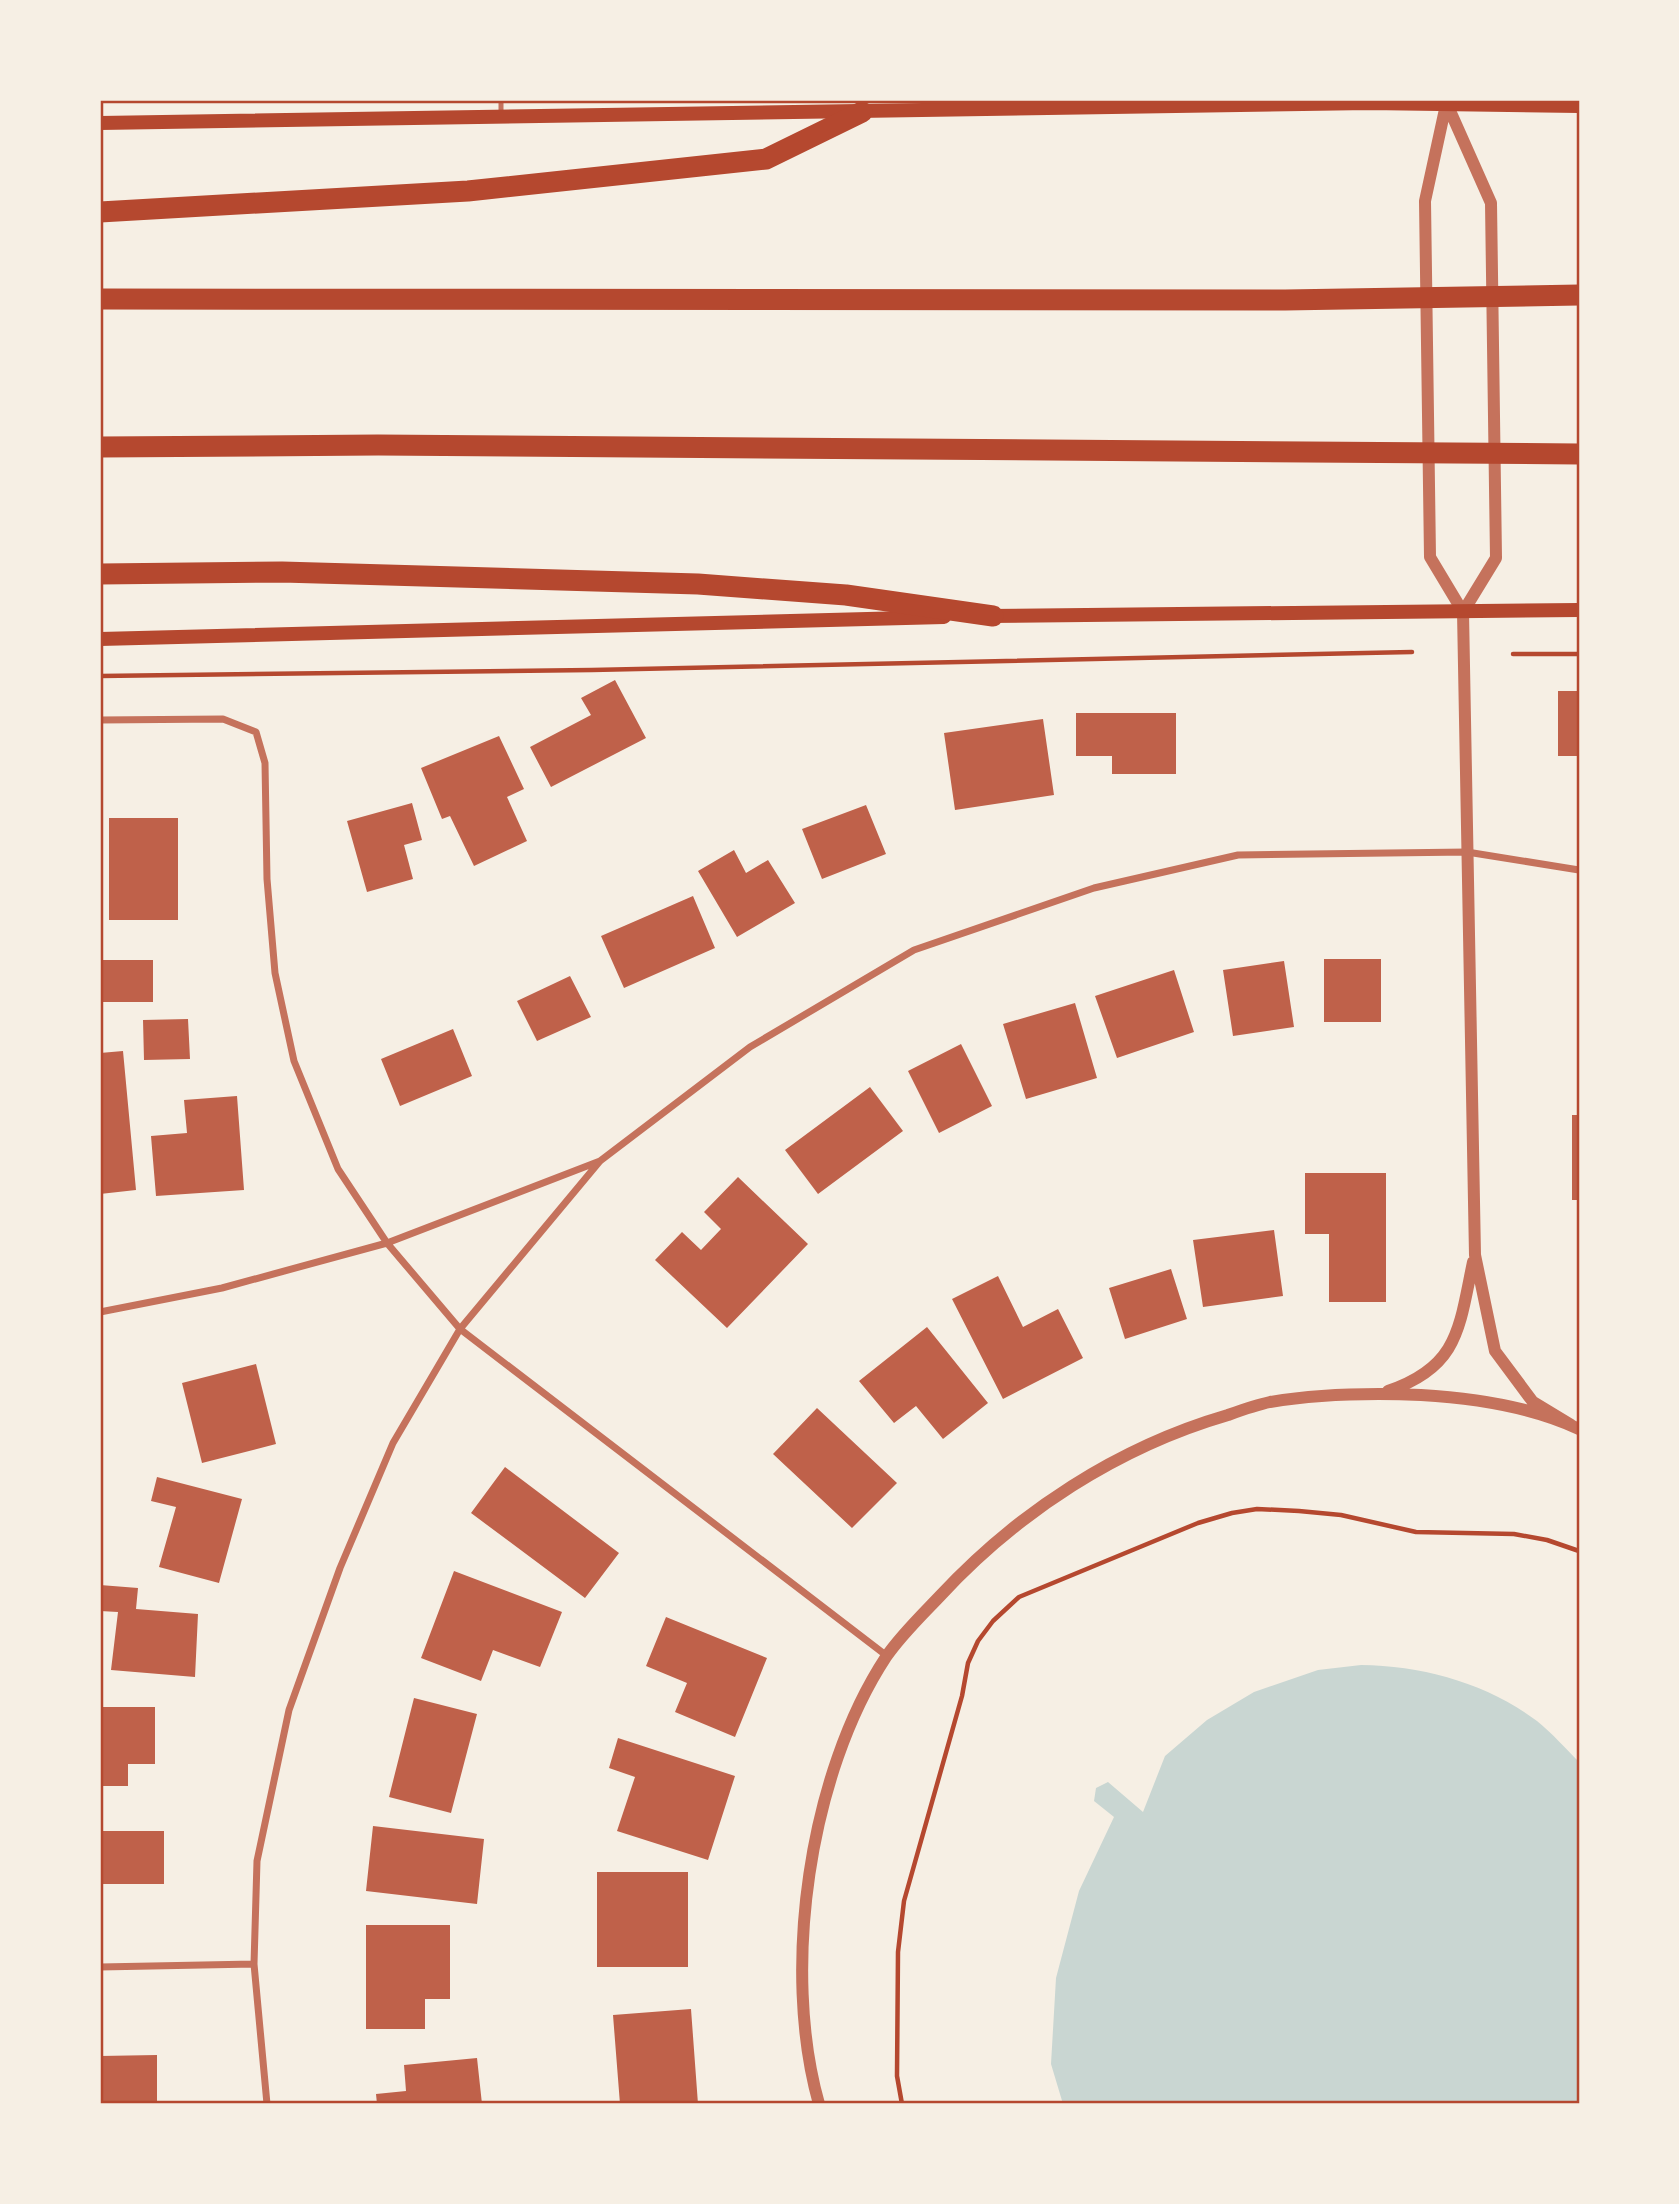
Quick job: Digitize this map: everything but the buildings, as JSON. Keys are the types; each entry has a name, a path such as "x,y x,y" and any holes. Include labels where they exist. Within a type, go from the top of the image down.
{"highway":[{"path":"100,212 468,191 766,159 862,106"},
{"path":"100,299 1285,300 1579,295"},
{"path":"100,447 378,445 1579,454"},
{"path":"100,574 282,572 698,584 846,595 993,615"}],"main road":[{"path":"100,123 501,117 862,106 1447,102 1579,106"},
{"path":"100,639 993,615 1579,610"}],"street":[{"path":"1447,102 1491,203 1496,558 1463,612"},
{"path":"1447,102 1425,201 1430,557 1463,612 1475,1255 1495,1351 1534,1402 1575,1427"},
{"path":"100,720 223,719 256,732 265,763 267,879 275,973 294,1061 338,1170 387,1243 460,1329 887,1656"},
{"path":"267,2104 254,1964 257,1861 289,1710 340,1569 393,1443 460,1329 600,1161 750,1047 915,950 1094,888 1238,855 1467,852 1579,870"},
{"path":"100,1312 222,1288 387,1243 600,1161"},
{"path":"1382,1393 1414,1382 1437,1366 1449,1349 1459,1329 1475,1255"},
{"path":"819,2104 802,1998 803,1918 814,1847 845,1736 887,1656 972,1561 1038,1507 1106,1466 1190,1426 1269,1402 1382,1393 1448,1396 1506,1406 1575,1427"},
{"path":"100,1967 254,1964"}],"lane":[{"path":"501,100 501,117"}],"path":[{"path":"100,676 592,670 1412,652"},
{"path":"1513,654 1579,654"},
{"path":"902,2104 897,2076 897,1994 898,1952 904,1900 962,1696 968,1663 978,1641 993,1621 1019,1597 1198,1522 1257,1509 1341,1515 1416,1532 1514,1534 1547,1540 1579,1551"}],"shaded area":[{"path":"1361,1665 1431,1673 1497,1696 1537,1721 1579,1762 1579,2104 1063,2104 1051,2064 1056,1978 1079,1891 1114,1817 1094,1801 1096,1788 1108,1782 1143,1812 1165,1756 1207,1720 1254,1692 1318,1670"}]}
